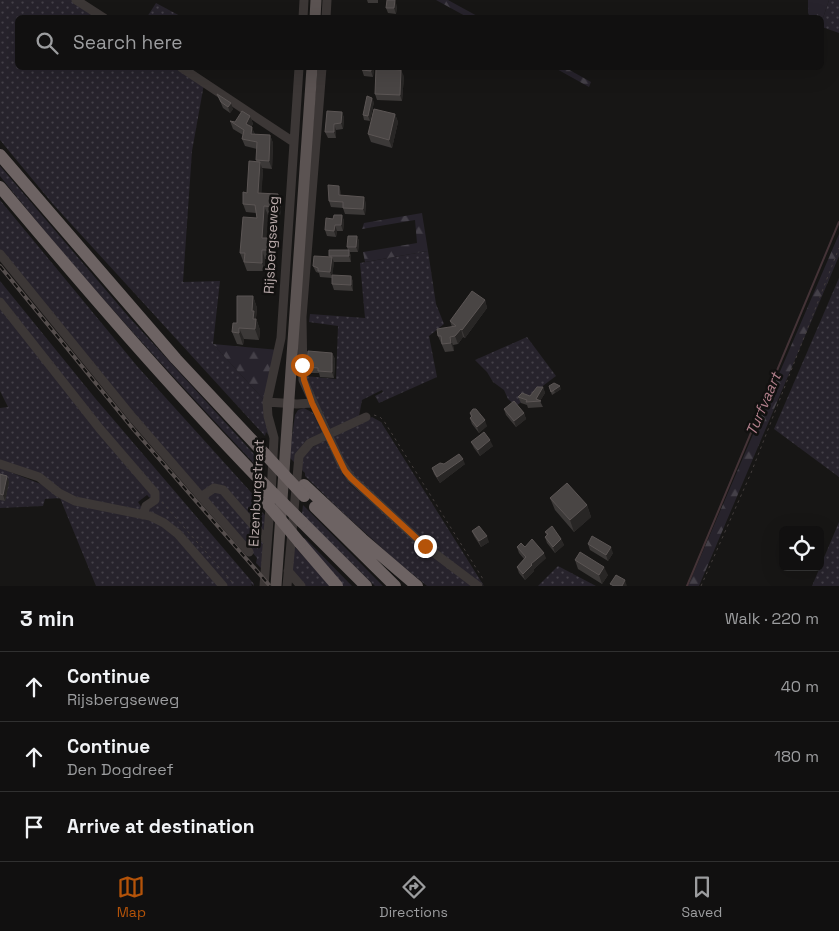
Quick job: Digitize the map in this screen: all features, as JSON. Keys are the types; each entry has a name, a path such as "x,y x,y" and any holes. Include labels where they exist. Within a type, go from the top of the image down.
{"highway":[{"path":"0,155 176,358 264,453 283,472 417,586"},
{"path":"0,187 77,278 245,465 300,543 337,586"},
{"path":"261,489 302,522 366,586"},
{"path":"304,490 395,586"}],"main road":[{"path":"315,15 316,0"},
{"name":"Rijsbergseweg","path":"276,586 312,70"}],"street":[{"path":"76,0 99,15"},
{"path":"303,15 304,0"},
{"path":"326,15 327,0"},
{"path":"185,70 292,141"},
{"name":"Rijsbergseweg","path":"267,402 281,338 292,141 299,70"},
{"path":"322,70 302,316 304,380 312,403 341,463 351,478 425,546 478,586"},
{"path":"0,254 76,350 249,552"},
{"path":"0,302 100,429 154,493 156,498 151,504 146,506 142,515"},
{"path":"267,402 288,404 312,403"},
{"name":"Elzenburgstraat","path":"264,586 274,438 268,416 267,402"},
{"path":"287,586 298,460 310,442 366,417"},
{"path":"0,464 39,477 59,493 75,501 157,519 171,528 223,586"},
{"path":"201,498 214,488 223,490 268,542"},
{"path":"288,570 301,586"}],"path":[{"path":"701,586 750,474 839,248"},
{"path":"366,417 376,415 384,421 487,586"},
{"path":"156,498 161,500 233,583"}],"green space":[{"path":"0,0 73,0 96,15 15,15 15,70 181,70 204,84 192,151 183,282 220,281 213,344 265,401 271,438 266,432 265,436 52,203 0,140"},
{"path":"436,0 448,0 475,15 463,15"},
{"path":"808,0 829,0 824,15 809,15"},
{"path":"829,0 839,0 839,33 824,28 824,15"},
{"path":"156,3 178,15 148,15"},
{"path":"559,70 570,70 591,82 589,87"},
{"path":"0,166 128,316 263,464 262,472 95,290 0,176"},
{"path":"0,200 137,366 258,500 257,507 267,517 266,533 224,490 199,492 0,252"},
{"path":"422,213 428,251 365,262 363,252 417,243 415,220 362,229 364,223"},
{"path":"839,234 839,256 699,586 688,586"},
{"path":"428,251 436,304 444,324 429,336 437,377 379,403 375,396 383,392 382,390 362,400 359,416 331,430 305,376 336,379 338,326 309,322 310,314 365,318 360,263"},
{"path":"839,278 839,477 774,429"},
{"path":"0,281 95,398 254,586 251,583 252,586 226,586 179,533 146,512 158,500 0,299"},
{"path":"0,304 153,494 152,500 147,495 138,502 142,508 141,511 79,500 0,461 0,408 8,407 0,391"},
{"path":"527,337 556,376 516,406 508,399 504,390 493,382 487,372 475,360"},
{"path":"213,344 279,350 265,401"},
{"path":"304,408 313,413 322,433 295,463 289,457 295,415 298,410"},
{"path":"372,417 381,422 484,586 423,540 347,470 333,437"},
{"path":"325,440 343,475 350,484 410,537 472,586 427,586 393,558 305,476 305,473 299,467 302,457 312,447"},
{"path":"0,468 46,486 59,498 45,499 43,506 0,508"},
{"path":"218,491 264,538 263,570 256,563 257,558 206,500 210,492"},
{"path":"60,498 146,518 170,530 220,586 96,586"},
{"path":"303,505 383,586 375,586 302,514"},
{"path":"839,522 839,586 812,586 818,571 824,571 824,558"},
{"path":"304,538 306,539 352,586 342,586"},
{"path":"292,544 331,586 303,586 292,566"},
{"path":"558,566 596,586 538,586"}],"building":[{"path":"387,0 395,0 394,8 386,8"},
{"path":"376,70 401,70 400,95 375,94"},
{"path":"217,94 231,103 228,107 221,102"},
{"path":"367,96 372,98 368,116 363,115"},
{"path":"374,109 395,114 389,140 368,134"},
{"path":"242,111 250,116 246,124 252,127 251,134 270,135 269,161 256,160 257,142 242,139 244,130 230,121 235,122"},
{"path":"327,111 342,112 341,123 334,124 334,132 325,132"},
{"path":"249,161 260,162 258,193 278,194 277,207 264,206 262,238 269,238 268,250 262,250 262,263 244,262 245,253 240,253 243,217 257,218 255,205 243,204 243,192 247,193"},
{"path":"328,185 339,186 339,195 364,197 363,209 343,208 343,202 329,201"},
{"path":"334,215 342,215 341,225 335,225 334,231 325,230 326,218 333,219"},
{"path":"348,236 357,236 356,247 347,247"},
{"path":"329,250 349,250 349,256 329,256"},
{"path":"314,256 332,257 330,272 318,271 318,268 313,266"},
{"path":"332,275 351,276 351,285 332,284"},
{"path":"472,291 485,300 462,330 455,336 450,337 451,343 442,344 441,336 438,336 437,329 456,326 450,321"},
{"path":"237,296 253,296 252,311 254,311 253,319 256,319 255,329 239,328 239,333 232,332 233,323 237,323"},
{"path":"308,351 332,353 332,372 318,371 318,368 307,367"},
{"path":"554,383 560,386 551,392 549,386"},
{"path":"537,387 543,387 536,399 541,401 526,402 527,400 518,397 522,393 530,396"},
{"path":"514,401 524,413 514,421 504,409"},
{"path":"473,409 476,409 485,420 477,427 470,418 472,416 470,413"},
{"path":"484,432 490,440 478,450 471,442"},
{"path":"459,454 463,459 437,477 432,468 440,463 444,464"},
{"path":"0,474 7,476 3,495 0,494"},
{"path":"567,483 587,505 570,520 550,498"},
{"path":"479,526 487,536 479,541 472,531"},
{"path":"552,526 561,539 553,547 545,537 548,534 545,532"},
{"path":"592,536 611,547 606,555 588,544"},
{"path":"532,539 544,553 523,574 517,567 526,557 517,547 521,543 525,547"},
{"path":"580,552 604,567 599,575 575,560"},
{"path":"616,575 625,580 622,586 610,584"}],"waterway":[{"name":"Turfvaart","path":"687,586 839,222"}],"railway":[{"path":"0,266 134,430 270,586"}],"route":[{"path":"302,365 304,380 312,403 345,471 425,546"}]}
